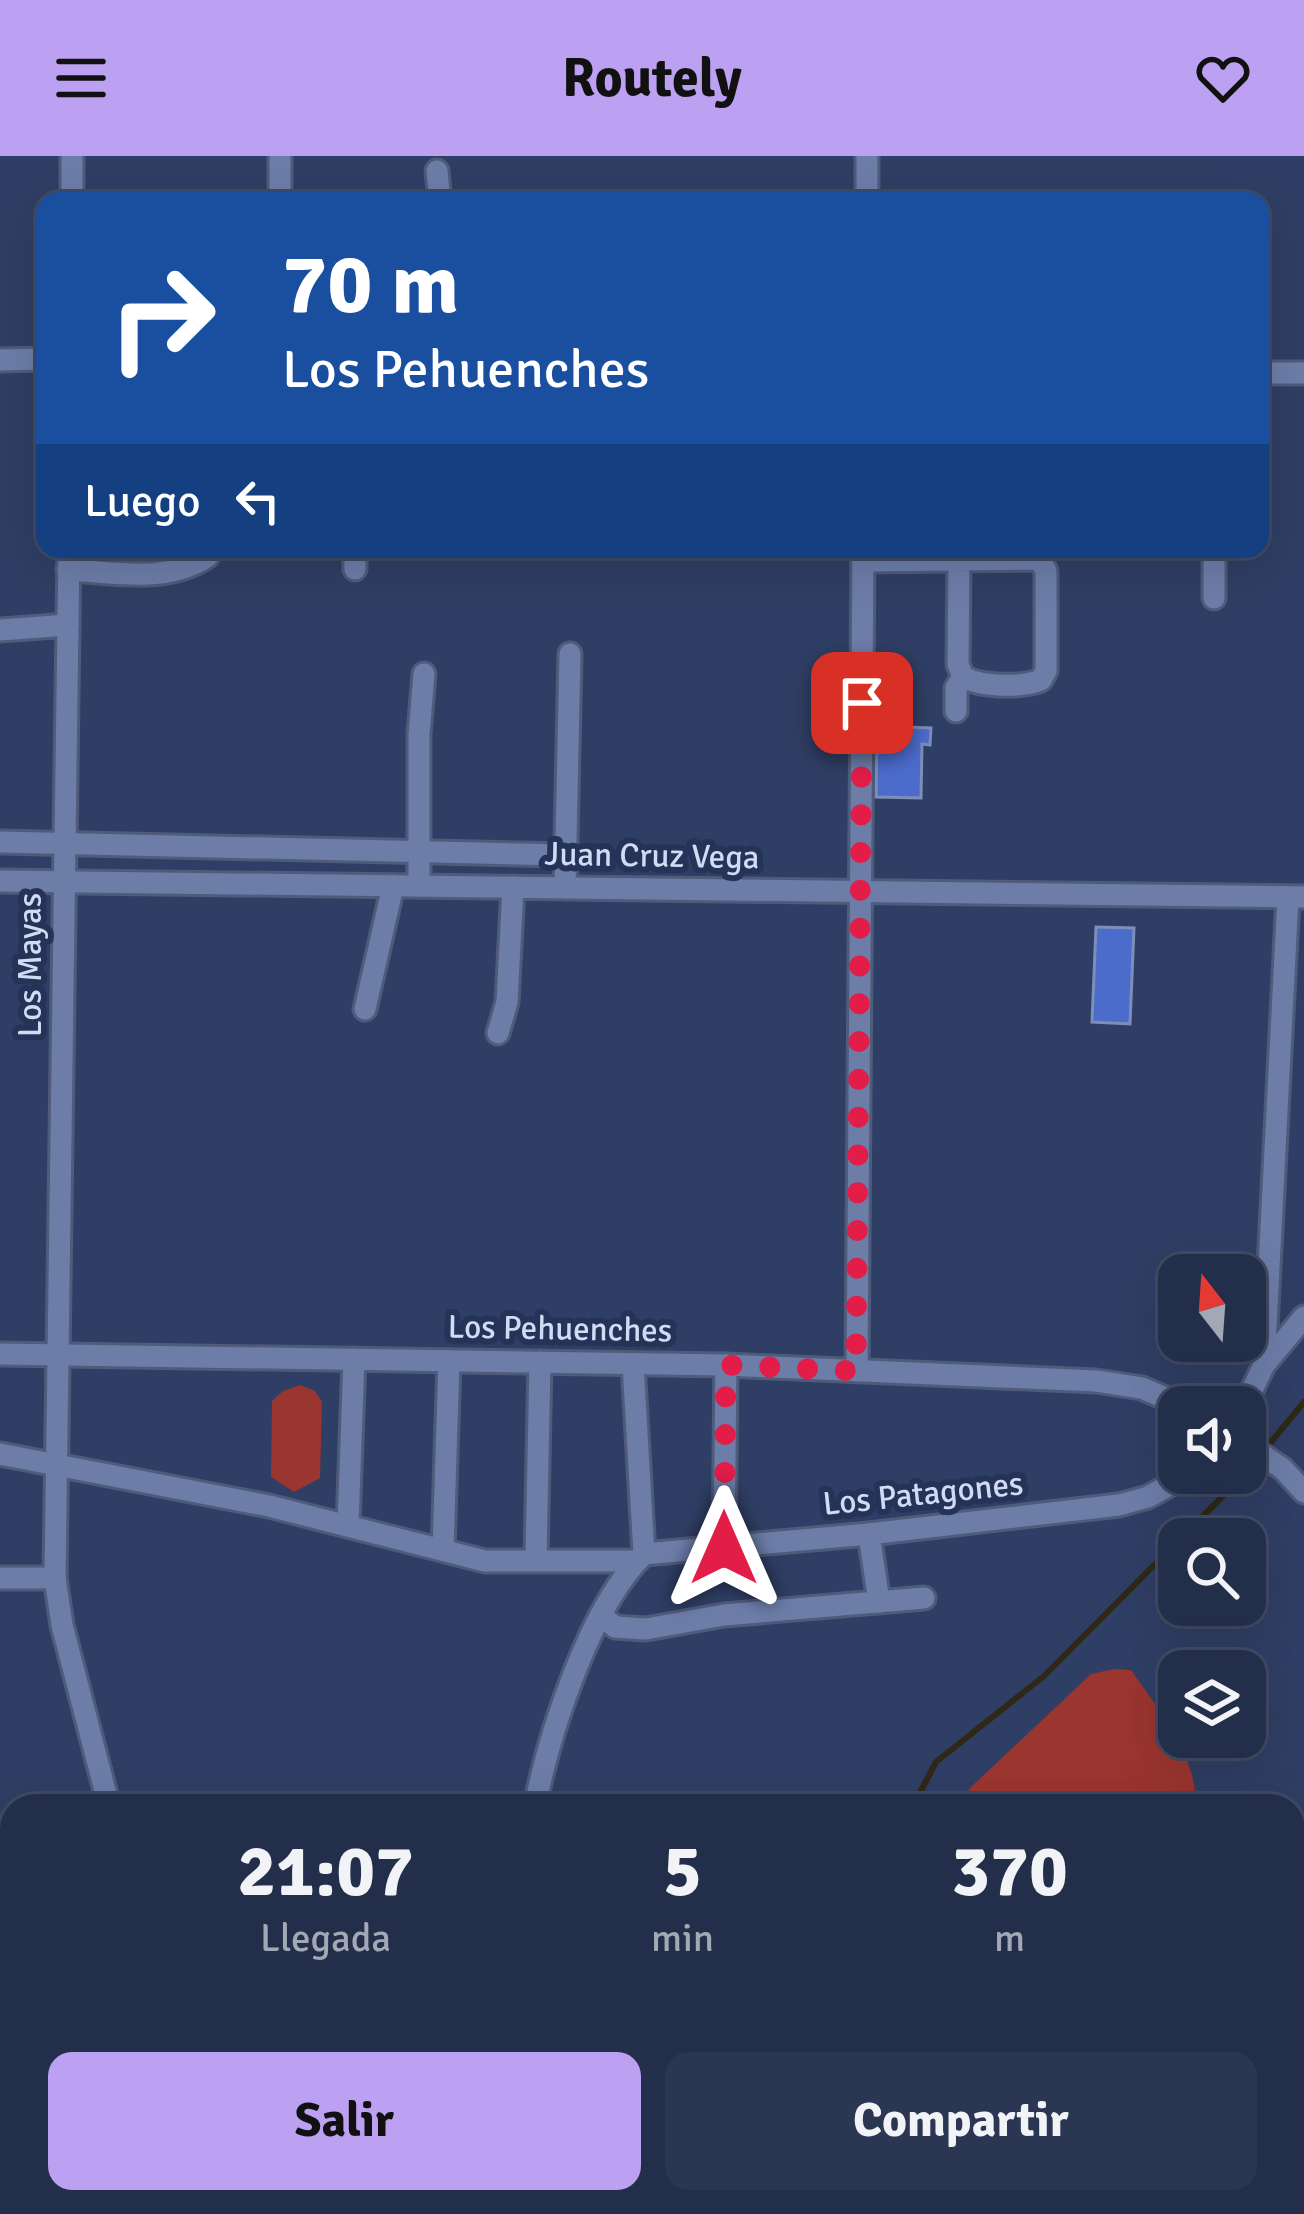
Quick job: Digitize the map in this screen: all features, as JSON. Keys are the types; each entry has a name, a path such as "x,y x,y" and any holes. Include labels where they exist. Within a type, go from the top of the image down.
{"street":[{"path":"72,156 72,192"},
{"path":"280,156 280,192"},
{"path":"866,192 867,156"},
{"path":"437,171 439,192"},
{"path":"0,360 36,359"},
{"path":"1269,373 1304,373"},
{"path":"69,560 163,574 188,570 205,558"},
{"path":"856,1371 863,558"},
{"path":"921,558 1043,562 1046,670 1041,680 993,683 963,677"},
{"path":"1214,558 1214,598"},
{"name":"Los Mayas","path":"69,560 55,1578 62,1625 106,1794"},
{"path":"959,560 958,664 963,677"},
{"path":"0,630 68,625"},
{"path":"565,888 570,654"},
{"path":"419,886 424,674"},
{"path":"956,711 956,688 963,677"},
{"path":"0,842 566,855"},
{"name":"Juan Cruz Vega","path":"0,881 1296,897"},
{"path":"365,1009 393,886"},
{"path":"498,1033 507,1001 513,887"},
{"path":"1264,1365 1296,897"},
{"path":"1254,1386 1264,1365 1304,1317"},
{"name":"Los Pehuenches","path":"0,1354 726,1365 1096,1381 1158,1395"},
{"path":"348,1526 354,1359"},
{"path":"443,1550 449,1361"},
{"path":"536,1558 540,1362"},
{"path":"538,1794 562,1705 602,1616 640,1557 633,1364"},
{"path":"724,1548 726,1365"},
{"name":"Los Patagones","path":"0,1454 269,1506 485,1561 640,1557 869,1534 1119,1504 1158,1491"},
{"path":"1266,1458 1304,1492"},
{"path":"869,1534 879,1602"},
{"path":"0,1578 55,1578"},
{"path":"602,1616 615,1627 646,1629 724,1615 924,1598"}],"shaded area":[{"path":"300,1385 315,1391 322,1402 320,1478 294,1492 271,1477 272,1401"},
{"path":"1114,1669 1131,1670 1158,1710 1158,1758 1186,1758 1194,1794 967,1794 1091,1674"}],"building":[{"path":"877,726 931,728 930,745 922,744 921,798 876,797"},
{"path":"1096,927 1134,928 1130,1024 1092,1022"}],"waterway":[{"path":"1201,1518 1304,1402"},
{"path":"919,1794 936,1762 1044,1676 1158,1561"}],"route":[{"path":"724,1548 726,1365 856,1371 862,703"}]}
